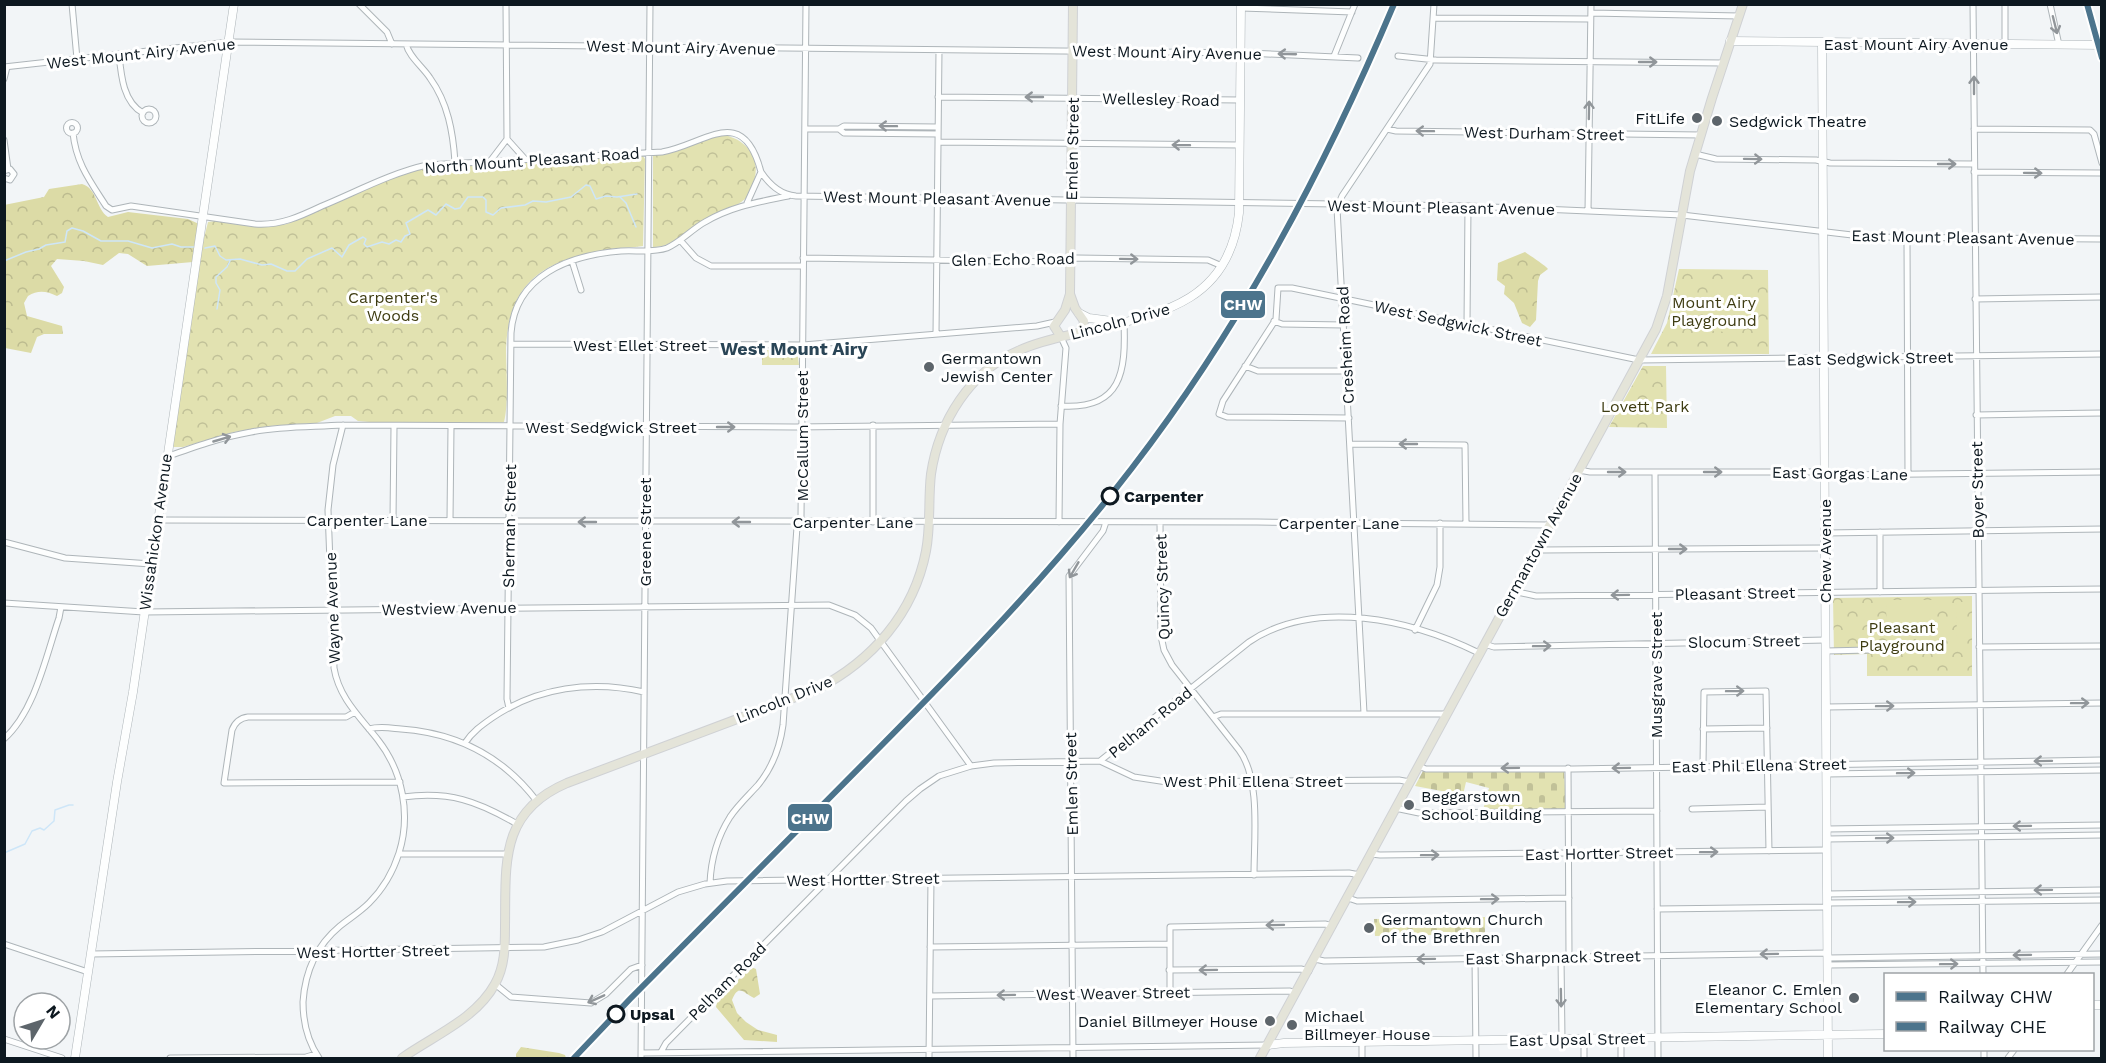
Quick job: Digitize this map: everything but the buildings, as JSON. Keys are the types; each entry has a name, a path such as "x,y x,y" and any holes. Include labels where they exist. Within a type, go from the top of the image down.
{"main road":[{"name":"Emlen Street","path":"1059,319 1070,294 1073,4"},
{"name":"Germantown Avenue","path":"1260,1059 1445,714 1656,329 1664,309 1695,154 1743,4"},
{"name":"Emlen Street","path":"1070,294 1077,312 1084,321 1082,332"},
{"path":"1061,337 1055,328 1059,319 1068,312 1077,312"},
{"name":"Lincoln Drive","path":"402,1059 473,1010 495,984 503,963 505,949 507,854 510,839 517,824 536,800 550,790 567,783 817,688 840,676 862,660 897,621 915,587 925,554 933,466 946,425 967,389 989,368 1023,348 1082,332"}],"street":[{"path":"72,4 77,59"},
{"name":"Wissahickon Avenue","path":"75,1059 204,216 234,4"},
{"path":"359,4 387,32 392,44"},
{"path":"492,160 507,139 506,4"},
{"name":"Greene Street","path":"641,1056 650,4"},
{"name":"McCallum Street","path":"710,883 716,848 726,824 738,806 761,780 776,753 782,731 791,604 801,517 806,4"},
{"path":"1334,56 1355,4"},
{"path":"1338,204 1431,60 1434,4"},
{"path":"1588,211 1591,4"},
{"name":"Boyer Street","path":"1973,4 1983,973"},
{"path":"2005,4 2005,44"},
{"path":"2050,4 2059,45"},
{"path":"1241,6 1352,12"},
{"name":"Lincoln Drive","path":"1082,332 1158,313 1180,305 1205,286 1222,266 1235,237 1239,203 1241,6"},
{"path":"1433,18 1739,16"},
{"name":"East Mount Airy Avenue","path":"1731,41 2102,45"},
{"name":"West Mount Airy Avenue","path":"6,67 229,42 1240,53 1358,58"},
{"name":"Chew Avenue","path":"1822,43 1828,1059"},
{"path":"406,44 409,52 434,84 446,108 453,135 456,162"},
{"path":"936,334 939,50"},
{"path":"119,54 125,91 133,105 143,113"},
{"path":"1398,56 1431,60 1723,63"},
{"path":"4,80 6,67"},
{"name":"Wellesley Road","path":"938,97 1240,100"},
{"path":"805,129 839,129 844,126 938,127"},
{"path":"839,129 844,133 938,134"},
{"name":"West Durham Street","path":"1387,129 1396,131 1701,135"},
{"path":"1974,129 2090,130 2093,132 2102,163"},
{"name":"North Mount Pleasant Road","path":"73,133 81,167 110,210 131,206 260,225 295,219 406,170 427,165 649,153 677,149 711,134 728,133 739,137 752,147 761,172 773,186 790,196"},
{"path":"507,139 525,159"},
{"path":"4,140 6,170 13,171 13,177 9,180 4,178"},
{"path":"938,142 1240,145"},
{"path":"1695,154 1713,159 1974,164"},
{"path":"747,203 761,172"},
{"path":"1974,172 2102,173"},
{"path":"790,196 804,196"},
{"name":"Sherman Street","path":"509,708 507,699 511,344 513,317 522,296 540,277 572,261 612,252 668,247 713,218 747,203 790,196"},
{"name":"West Mount Pleasant Avenue","path":"804,196 1468,206 1682,215"},
{"name":"Cresheim Road","path":"1338,204 1364,713"},
{"path":"1467,325 1468,206"},
{"name":"East Mount Pleasant Avenue","path":"1682,215 1869,237 2102,239"},
{"path":"1907,238 1908,474"},
{"path":"680,240 696,258 711,266 803,266"},
{"name":"Glen Echo Road","path":"803,258 1059,262 1077,258 1208,260 1222,266"},
{"path":"572,261 581,290"},
{"name":"West Sedgwick Street","path":"1274,321 1277,315 1278,288 1292,288 1639,360"},
{"path":"1975,299 2102,297"},
{"path":"1061,406 1081,406 1093,403 1108,394 1122,372 1125,360 1124,322 1089,318 1077,312"},
{"name":"West Ellet Street","path":"511,344 802,345 1037,326 1059,319"},
{"path":"1344,325 1282,324 1274,321 1222,401 1219,414 1227,417 1349,418"},
{"path":"1059,522 1060,424 1066,348 1061,337"},
{"name":"East Sedgwick Street","path":"1639,360 2102,354"},
{"path":"1245,366 1258,371 1347,371"},
{"path":"1976,415 2102,413"},
{"name":"West Sedgwick Street","path":"166,457 215,441 252,432 283,428 1060,424"},
{"path":"873,425 873,522"},
{"name":"Wayne Avenue","path":"317,1056 306,1030 303,1005 306,979 318,951 331,935 362,910 388,879 399,854 404,828 400,782 387,753 340,690 335,675 328,520 331,477 343,426"},
{"path":"393,520 394,427"},
{"path":"450,520 451,427"},
{"path":"1350,444 1465,445 1466,523"},
{"name":"East Gorgas Lane","path":"1579,470 1590,472 1817,472 1834,475 2102,472"},
{"name":"Musgrave Street","path":"1655,472 1658,1059"},
{"name":"Carpenter Lane","path":"157,520 1549,525"},
{"name":"Emlen Street","path":"1073,1059 1069,576 1103,531 1106,522"},
{"name":"Quincy Street","path":"1160,522 1162,641 1168,659 1246,760 1253,781 1254,875"},
{"path":"1415,630 1437,585 1440,567 1440,523"},
{"path":"1825,532 2102,529"},
{"path":"1880,532 1880,592"},
{"path":"4,542 65,558 151,564"},
{"path":"1536,549 1825,548"},
{"name":"Pleasant Street","path":"1513,591 1536,596 2102,589"},
{"name":"Westview Avenue","path":"4,603 144,612 823,604 842,608 866,623 971,766"},
{"path":"4,739 18,723 29,704 61,607"},
{"name":"Pelham Road","path":"661,1052 666,1043 916,792 939,776 971,766 994,763 1100,761 1249,642 1273,629 1303,620 1359,618 1445,638 1479,653"},
{"name":"Slocum Street","path":"1484,644 1494,647 1826,640"},
{"path":"1979,647 2102,646"},
{"path":"1826,651 1869,650"},
{"path":"465,743 479,728 509,708 537,696 571,687 605,686 644,692"},
{"path":"1703,766 1704,692 1766,691 1769,851"},
{"path":"1826,707 2102,703"},
{"path":"355,712 346,717 248,717 241,719 232,730 224,783 400,782"},
{"path":"1213,717 1221,714 1445,714"},
{"path":"369,729 381,727 418,730 447,736 465,743 505,767 536,800"},
{"path":"1703,729 1767,728"},
{"name":"East Phil Ellena Street","path":"1418,766 1426,769 1568,768 2102,760"},
{"name":"West Phil Ellena Street","path":"1100,761 1134,777 1150,781 1399,780 1410,782"},
{"path":"1568,768 1569,957"},
{"name":"East Phil Ellena Street","path":"1826,774 2102,770"},
{"path":"403,797 432,795 460,798 486,807 517,824"},
{"path":"1692,809 1768,807"},
{"path":"1395,808 1419,813 1657,811"},
{"path":"1827,829 2102,825"},
{"path":"1827,839 2102,835"},
{"name":"East Hortter Street","path":"1371,854 1827,850"},
{"path":"399,854 507,854"},
{"name":"West Hortter Street","path":"91,954 544,947 578,940 613,927 672,894 710,883 1349,873 1360,875"},
{"path":"929,1059 931,879"},
{"path":"1827,894 2102,890"},
{"path":"1348,898 1357,901 1569,898"},
{"path":"1657,909 2102,900"},
{"path":"1170,993 1170,927 1325,924 1333,926"},
{"path":"2068,973 2102,925"},
{"path":"4,944 88,972"},
{"path":"930,947 1169,944"},
{"name":"East Sharpnack Street","path":"1828,958 2102,954"},
{"name":"East Sharpnack Street","path":"1315,959 1324,961 1658,955 1982,963 2102,962"},
{"path":"1560,957 1562,1039"},
{"path":"1475,958 1476,1059"},
{"path":"495,984 511,997 591,1003 603,997 631,969 642,964"},
{"path":"1169,970 1309,970"},
{"name":"West Weaver Street","path":"930,996 1290,991 1296,993"},
{"name":"East Upsal Street","path":"1268,1045 1362,1041 1884,1034"},
{"path":"1584,1038 1584,1059"},
{"path":"1621,1038 1621,1059"},
{"path":"4,1039 62,1059"},
{"path":"1362,1041 1362,1059"},
{"path":"641,1056 661,1052 1268,1045"},
{"path":"170,1059 317,1056"}],"green space":[{"path":"724,135 740,142 752,153 756,169 748,195 742,202 706,219 672,242 653,247 653,155 678,151 712,136"},
{"name":"Carpenter's Woods","path":"643,156 645,159 643,246 588,253 550,267 536,276 524,289 515,305 509,324 506,348 507,396 504,422 380,423 358,421 351,416 335,416 317,423 270,426 234,432 183,447 172,445 208,222 254,227 287,224 411,171 434,166"},
{"path":"82,184 91,190 108,217 128,212 188,219 199,224 193,262 147,266 128,254 119,253 103,265 57,259 51,266 64,287 62,293 57,296 46,292 35,293 28,296 24,303 27,316 62,326 63,334 44,334 37,337 31,353 5,348 4,205 44,197 49,189"},
{"path":"1525,252 1548,269 1540,275 1538,281 1536,320 1530,327 1522,323 1514,303 1504,294 1505,286 1497,280 1498,263"},
{"name":"Mount Airy Playground","path":"1679,269 1768,270 1769,354 1651,354 1667,323"},
{"path":"1723,279 1756,279 1758,281 1757,316 1745,315 1730,307 1736,319 1737,333 1703,330 1702,295 1715,296 1730,305 1723,293"},
{"path":"762,350 797,350 799,365 762,365"},
{"name":"Lovett Park","path":"1643,366 1666,366 1667,428 1609,427"},
{"name":"Pleasant Playground","path":"1972,596 1972,676 1867,676 1867,654 1834,655 1833,598"},
{"path":"1886,600 1934,600 1930,619 1921,634 1906,644 1887,648"},
{"path":"1956,602 1967,602 1967,637 1957,638"},
{"path":"1564,770 1566,809 1483,810 1489,788 1466,782 1463,795 1415,786 1423,771"},
{"path":"1485,917 1485,934 1375,936 1374,919"},
{"path":"751,967 756,969 760,994 754,998 739,991 732,1000 737,1013 746,1022 758,1030 777,1035 777,1042 744,1040 716,1007 717,1001"},
{"path":"521,1047 559,1053 565,1055 566,1058 516,1058"}],"waterway":[{"path":"205,248 215,246 220,256 226,260 240,259 295,271 307,259 332,248 342,257 349,245 363,237 366,239 364,244 367,247 382,242 389,244 396,240 401,242 405,236 410,234 406,223 428,210 436,215 446,204 455,209 460,208 468,197 483,197 486,200 486,212 493,215 501,208 525,205 533,201 546,202 571,197 586,185 590,186 596,199 637,194"},
{"path":"620,197 626,203 636,227"},
{"path":"4,261 46,245 65,242 67,231 72,228 101,241 128,241 152,248 172,244 194,247"},
{"path":"217,309 220,290 216,277 230,261"},
{"path":"4,853 25,844 32,831 40,828 44,830 54,821 55,810 73,805"}],"rail line":[{"name":"CHW","path":"574,1058 973,651 1039,580 1132,468 1210,359 1278,245 1339,126 1394,4"},
{"name":"CHE","path":"2087,4 2102,58"}],"place":[{"name":"FitLife","path":"1697,118"},
{"name":"Sedgwick Theatre","path":"1717,121"},
{"name":"Germantown Jewish Center","path":"929,367"},
{"name":"Carpenter","path":"1110,496"},
{"name":"Beggarstown School Building","path":"1409,805"},
{"name":"Germantown Church of the Brethren","path":"1369,928"},
{"name":"Eleanor C. Emlen Elementary School","path":"1854,998"},
{"name":"Upsal","path":"616,1014"},
{"name":"Daniel Billmeyer House","path":"1270,1021"},
{"name":"Michael Billmeyer House","path":"1292,1025"}],"district":[{"name":"West Mount Airy","path":"794,349"}]}
